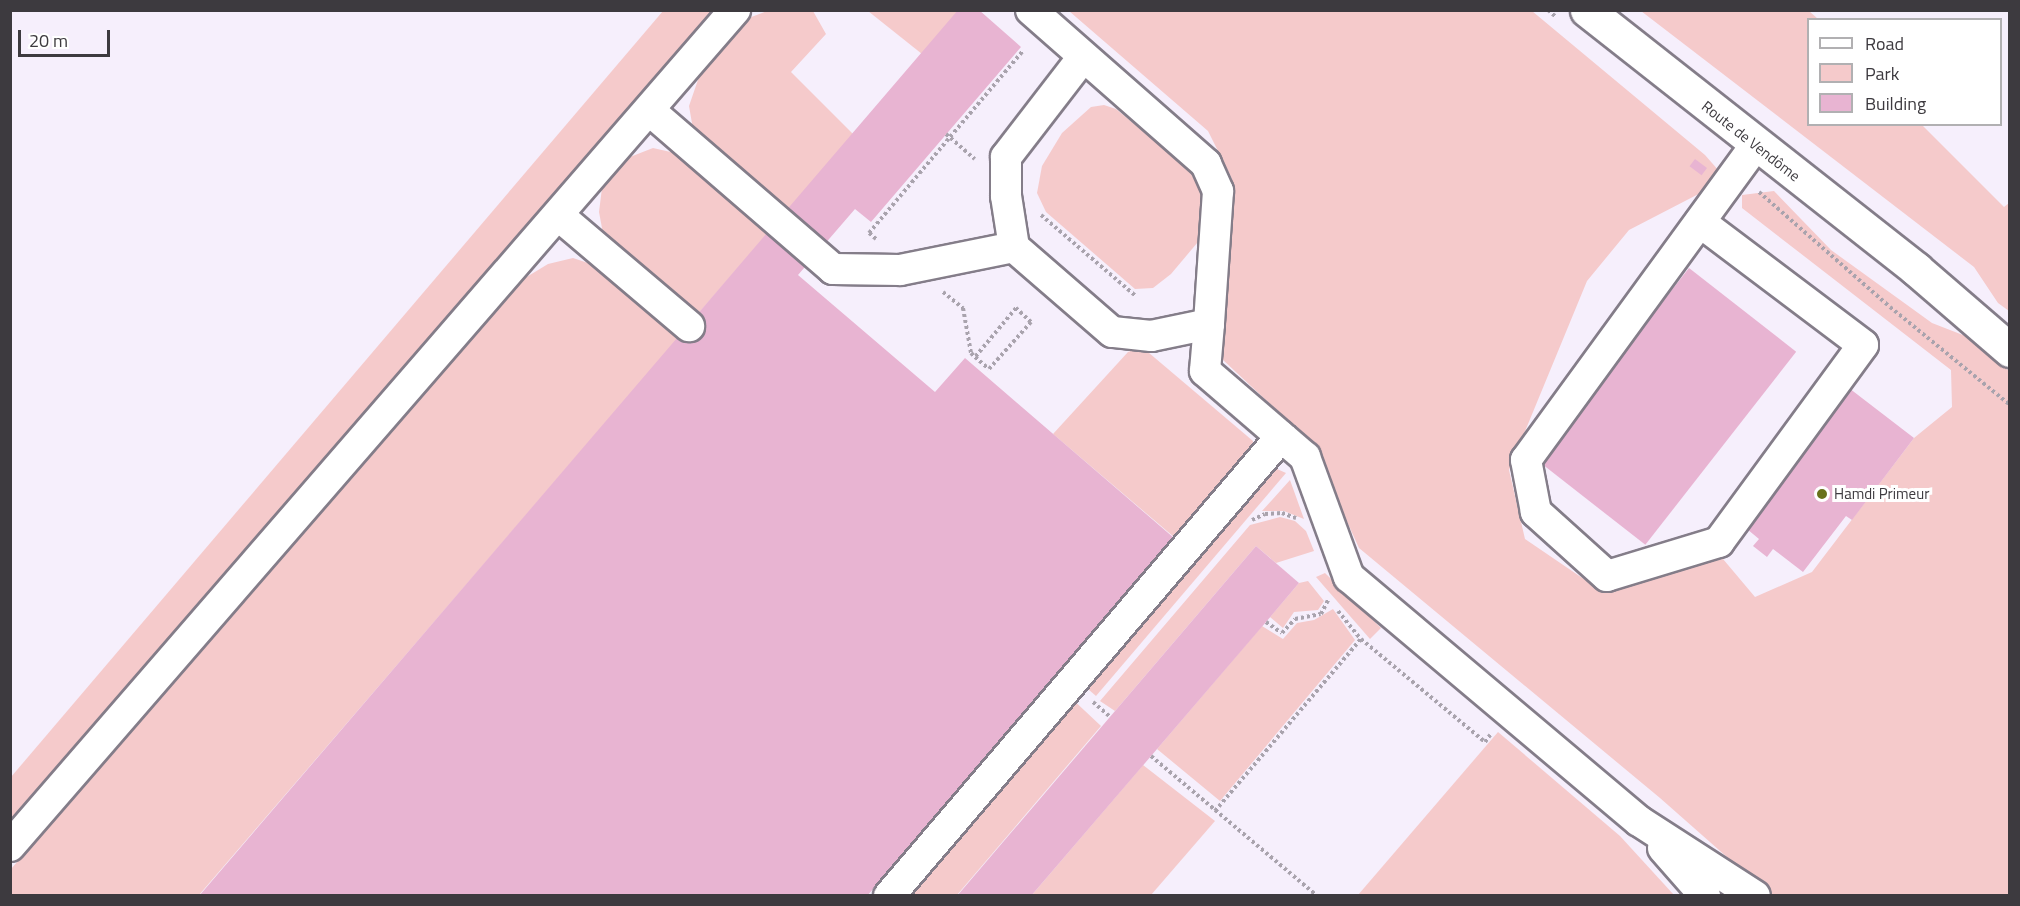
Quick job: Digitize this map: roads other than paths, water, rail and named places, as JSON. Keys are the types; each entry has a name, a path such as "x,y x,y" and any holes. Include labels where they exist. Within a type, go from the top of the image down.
{"main road":[{"name":"Route de Vendôme","path":"1576,18 1756,145 1916,269 2010,350"},
{"name":"Route de Vendôme","path":"1916,269 2010,333"}],"lane":[{"path":"10,846 735,10"},
{"path":"1032,10 1206,164 1218,191 1205,371 1305,457 1349,577 1639,821 1755,896"},
{"path":"1083,57 1006,157 1006,196 1014,247 1112,332 1151,336 1209,324"},
{"path":"649,110 833,268 900,270 1014,247"},
{"path":"1700,222 1863,345 1719,542 1606,576 1536,512 1526,460 1756,145"},
{"path":"558,215 689,326"},
{"path":"889,896 1281,437"},
{"path":"1639,821 1705,896"}],"place":[{"name":"Hamdi Primeur","path":"1822,494"}]}
